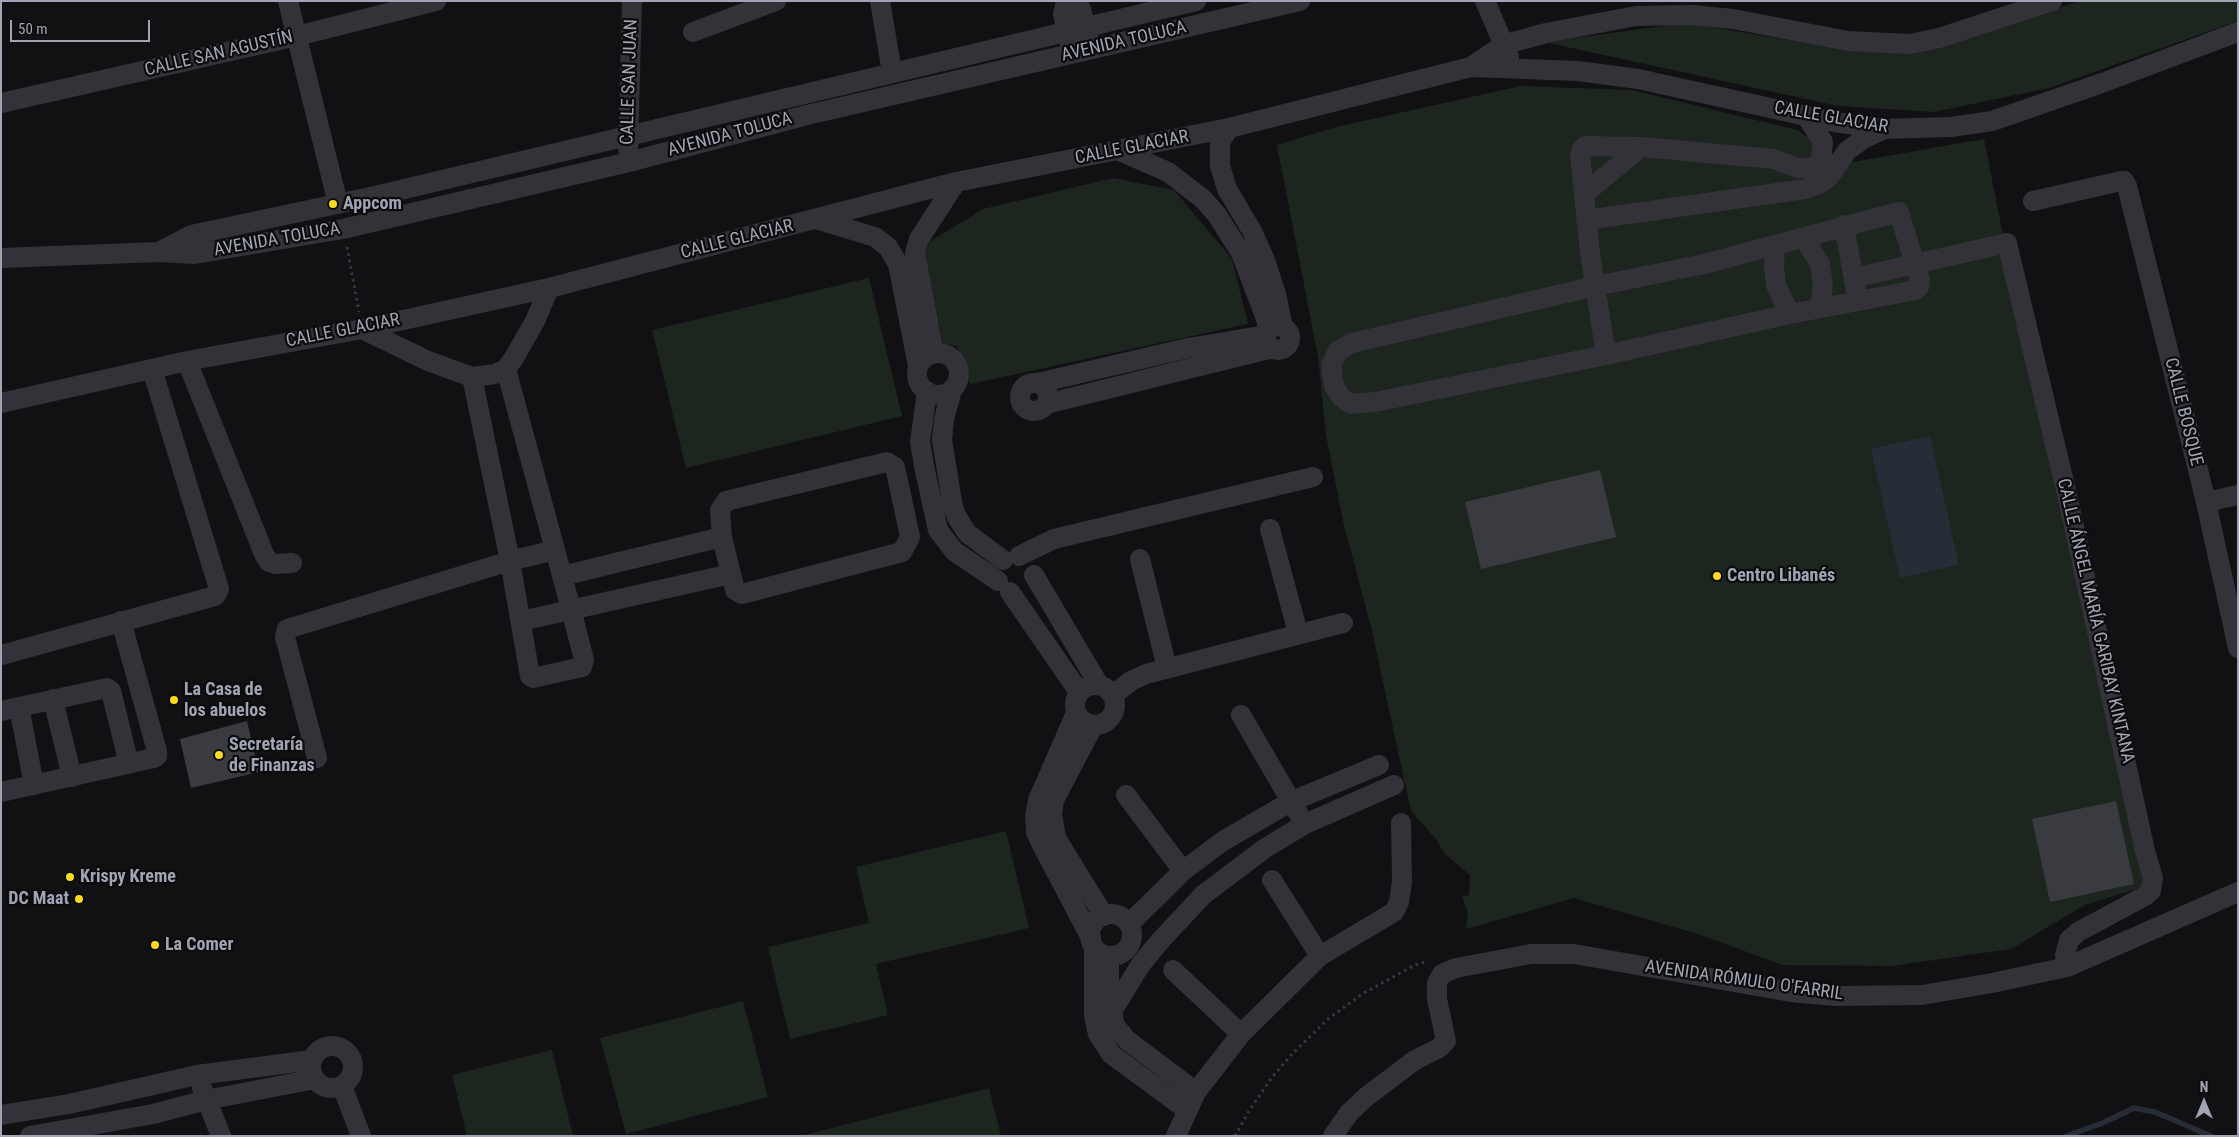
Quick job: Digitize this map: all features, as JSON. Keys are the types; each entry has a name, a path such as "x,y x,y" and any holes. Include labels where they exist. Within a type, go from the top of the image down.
{"street":[{"path":"288,1 338,204"},
{"name":"CALLE SAN AGUSTÍN","path":"1,103 297,36 436,1"},
{"name":"CALLE SAN JUAN","path":"629,162 632,1"},
{"path":"693,32 736,8 776,1"},
{"path":"880,1 892,72"},
{"path":"1066,1 1063,14 1076,30 1082,51"},
{"path":"1074,1 1081,9 1076,30"},
{"name":"AVENIDA TOLUCA","path":"158,252 191,235 338,204 1196,1"},
{"name":"AVENIDA TOLUCA","path":"1,258 158,252 195,254 343,229 629,162 753,129 1300,1"},
{"path":"1485,1 1514,69"},
{"name":"CALLE GLACIAR","path":"1472,67 1503,45 1546,33 1636,16 1692,15 1733,19 1848,41 1910,44 1939,38 2052,1"},
{"name":"CALLE GLACIAR","path":"1,403 187,360 362,329 549,288 817,220 956,182 1229,128 1472,67 1578,71 1638,79 1807,117 1885,129 1951,126 1992,121 2102,83 2238,32"},
{"path":"1807,117 1823,142 1830,147 1847,151"},
{"path":"1229,128 1220,142 1220,166 1234,202 1252,231 1265,260 1276,294 1273,335"},
{"path":"1606,355 1586,220 1580,154 1585,146 1641,147 1774,159 1815,176 1830,177 1847,151 1863,139 1885,129"},
{"path":"1586,220 1805,189 1815,176 1821,158 1823,142"},
{"path":"1584,194 1641,147"},
{"path":"1120,151 1168,172 1203,199 1217,216 1241,253 1273,335"},
{"name":"CALLE BOSQUE","path":"2033,201 2121,181 2124,181 2128,186 2206,502 2238,648"},
{"path":"934,353 915,253 919,239 956,182"},
{"path":"1217,216 1234,202"},
{"path":"1899,212 1920,280 1919,287 1916,290 1790,314 1606,355 1375,402 1350,404 1341,397 1334,386 1331,366 1338,351 1352,344 1596,286 1704,264 1775,246 1844,225 1899,212"},
{"path":"817,220 876,238 888,247 898,264 920,385 927,392 935,394 944,394 952,390"},
{"path":"1844,225 1858,300"},
{"path":"1804,238 1820,264 1823,286 1820,308"},
{"name":"CALLE ÁNGEL MARÍA GARIBAY KINTANA","path":"1916,265 2008,243 2068,499 2145,851 2153,878 2151,891 2145,896 2078,932 2069,940 2066,961"},
{"path":"1775,246 1774,268 1776,285 1790,314"},
{"path":"1854,278 1916,265"},
{"path":"362,329 428,360 472,377 495,374 506,369 535,321 549,288"},
{"path":"1224,351 1188,348 1038,383 1032,382 1021,389 1020,402 1024,407 1036,411 1046,404 1192,368 1224,351 1273,335"},
{"path":"1188,348 1192,368"},
{"path":"918,366 924,357 934,353 945,353 954,360 959,370 958,380 952,390 944,419 942,440 953,507 957,517 967,533 1011,558 1027,560 1032,566 1034,575 1116,706 1113,716 1104,724 1093,726 1083,722 1076,713"},
{"path":"187,360 264,554 270,562 275,564 292,563"},
{"path":"1106,367 1110,388"},
{"path":"1,655 215,596 219,589 152,369"},
{"path":"472,377 510,561 530,676 533,678 583,665 571,609 506,369"},
{"path":"927,392 920,442 938,530 954,551 1004,586 1019,592 1026,589 1032,583 1034,575"},
{"path":"887,462 895,467 910,537 902,552 742,594 736,590 722,536 720,510 726,501 887,462"},
{"path":"1079,692 1004,586 999,566 1011,558 1054,539 1313,477"},
{"path":"2206,502 2238,495"},
{"path":"1270,529 1298,633"},
{"path":"562,576 722,536"},
{"path":"317,758 285,637 287,629 510,561 554,550"},
{"path":"1140,558 1167,668"},
{"path":"521,621 731,574"},
{"path":"1,792 154,758 157,751 121,622"},
{"path":"1191,1101 1111,1054 1098,1034 1094,1016 1098,947 1036,832 1035,816 1038,800 1076,713 1075,702 1079,692 1088,686 1106,690 1167,668 1298,633 1344,623"},
{"path":"34,785 10,709 103,687 111,690 128,764"},
{"path":"53,699 72,777"},
{"path":"1241,715 1290,802 1305,824"},
{"path":"1093,726 1054,800 1052,814 1056,838 1104,916"},
{"path":"1129,924 1183,871 1223,840 1290,802 1379,765"},
{"path":"1111,1012 1141,964 1160,940 1203,895 1264,849 1305,824 1394,785"},
{"path":"1126,795 1183,871"},
{"path":"1176,1136 1191,1101 1240,1034 1320,956 1394,912 1399,902 1402,882 1401,823"},
{"path":"1272,880 1320,956"},
{"name":"AVENIDA RÓMULO O'FARRIL","path":"1333,1136 1349,1113 1366,1096 1415,1060 1438,1048 1446,1041 1437,999 1437,983 1442,974 1456,968 1531,954 1574,954 1791,992 1835,996 1922,995 1992,983 2066,961 2238,892"},
{"path":"1098,947 1119,955 1127,950 1131,942 1132,933 1129,924 1122,917 1104,916 1096,921 1091,929 1098,947 1115,1026 1127,1040 1191,1101"},
{"path":"1173,970 1240,1034"},
{"path":"330,1045 342,1048 347,1052 353,1063 353,1070 348,1081 342,1086 330,1088 323,1086 313,1069 317,1051 330,1045"},
{"path":"1,1115 69,1104 196,1075 313,1069"},
{"path":"30,1136 77,1132 206,1100 313,1069"},
{"path":"196,1075 221,1136"},
{"path":"342,1086 361,1136"},
{"path":"69,1104 77,1132"}],"path":[{"path":"343,229 362,329"},
{"path":"1235,1136 1249,1111 1274,1076 1292,1054 1328,1019 1362,994 1415,965 1431,960"}],"shaded area":[{"path":"2080,1 2238,1 2238,21 2049,88 1934,112 1838,106 1544,42 1687,23 1813,44 1929,49"},
{"name":"Centro Libanés","path":"1521,86 1632,90 1797,130 1847,163 1984,139 2028,362 2149,885 2085,905 2011,949 1892,966 1782,965 1701,935 1574,898 1466,929 1468,913 1462,897 1469,895 1470,875 1444,853 1436,839 1411,811 1372,631 1343,521 1326,435 1318,357 1277,145 1336,127"},
{"path":"1113,178 1174,190 1232,259 1248,324 970,384 957,346 943,343 924,258 929,242 983,209"},
{"path":"869,278 902,416 686,468 652,330"},
{"path":"1930,436 1959,565 1900,578 1871,449"},
{"path":"1006,831 1029,928 876,964 888,1015 790,1039 768,947 869,923 856,867"},
{"path":"743,1001 768,1097 626,1134 600,1038"},
{"path":"552,1050 573,1136 467,1136 452,1075"},
{"path":"989,1088 1001,1136 800,1136"}],"building":[{"path":"1600,470 1616,537 1481,569 1465,502"},
{"name":"Secretaría de Finanzas","path":"247,721 259,772 191,788 180,739"},
{"path":"2116,801 2134,884 2050,902 2032,819"}],"waterway":[{"path":"2066,1136 2100,1124 2134,1108 2155,1112 2211,1136"}],"place":[{"name":"Appcom","path":"333,204"},
{"name":"Centro Libanés","path":"1717,576"},
{"name":"La Casa de los abuelos","path":"174,700"},
{"name":"Secretaría de Finanzas","path":"219,755"},
{"name":"Krispy Kreme","path":"70,877"},
{"name":"DC Maat","path":"79,899"},
{"name":"La Comer","path":"155,945"}]}
